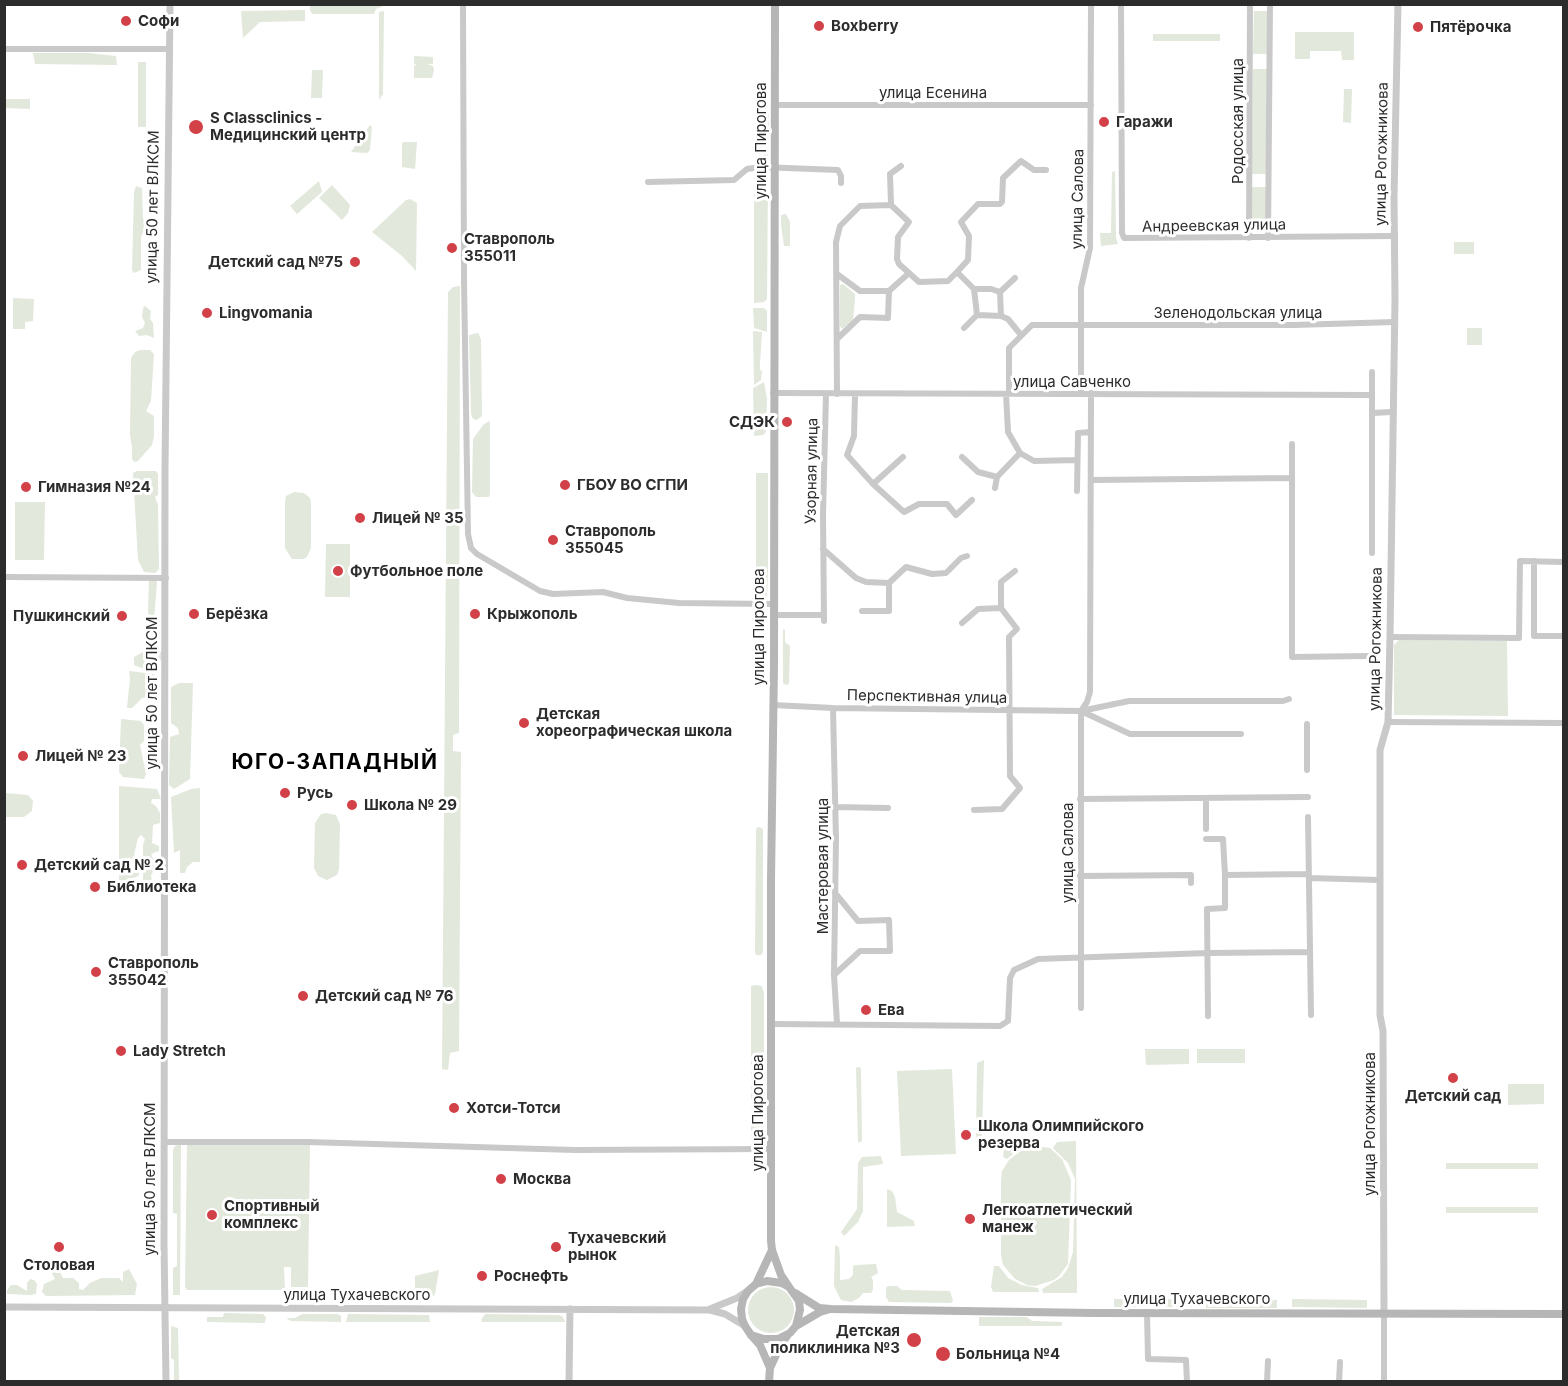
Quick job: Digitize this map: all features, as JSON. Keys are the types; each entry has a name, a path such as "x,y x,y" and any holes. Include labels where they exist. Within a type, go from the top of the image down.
{"main road":[{"name":"улица Пирогова","path":"775,4 771,881 772,1250 781,1275 792,1290"},
{"name":"улица Пирогова","path":"756,1284 772,1250"},
{"path":"770,1368 781,1344 793,1330 800,1310 792,1290 774,1281 756,1284 748,1291 743,1299 741,1310 745,1326 760,1345 770,1368 770,1382"},
{"name":"улица Тухачевского","path":"792,1290 819,1308 831,1309 1563,1314"},
{"name":"улица Тухачевского","path":"793,1330 820,1312 831,1309"},
{"path":"751,1335 764,1339 778,1339 793,1330"}],"street":[{"name":"улица 50 лет ВЛКСМ","path":"166,1382 165,347 170,4"},
{"path":"463,4 464,280 468,534 471,548 540,591 553,594 603,592 627,598 679,603 772,604"},
{"name":"улица Салова","path":"1081,393 1081,288 1090,248 1090,4"},
{"name":"Андреевская улица","path":"1120,4 1122,233 1124,238 1130,240 1395,236"},
{"name":"Родосская улица","path":"1249,238 1250,4"},
{"name":"Родосская улица","path":"1268,238 1270,4"},
{"name":"улица Рогожникова","path":"1384,1382 1383,1031 1380,1015 1379,880 1380,750 1388,722 1398,4"},
{"path":"4,49 168,49"},
{"name":"улица Есенина","path":"775,105 1091,105"},
{"path":"901,166 890,174 891,205 909,222 899,233 897,248 899,264 919,282 948,281 968,260 969,236 961,222 978,204 1000,204 1002,202 1003,178 1021,161 1034,170 1046,170"},
{"path":"648,182 734,180 747,168 838,170 841,183"},
{"path":"837,394 836,242 840,226 861,206 891,205"},
{"path":"957,272 974,289 977,315"},
{"path":"837,274 860,291 889,291 909,273"},
{"path":"1001,316 1000,292 1015,278"},
{"path":"974,289 992,289 1000,292"},
{"path":"837,339 860,317 888,318 889,291"},
{"path":"964,328 977,315 1001,316 1008,320 1021,335 1009,348 1008,432 1020,453 1034,461 1077,460"},
{"name":"Зеленодольская улица","path":"1021,335 1032,325 1294,325 1395,322"},
{"path":"1372,372 1372,552"},
{"name":"улица Савченко","path":"773,393 1372,395"},
{"name":"улица Салова","path":"1081,1008 1081,711 1090,692 1091,393"},
{"name":"Узорная улица","path":"773,615 824,618 826,394"},
{"path":"855,394 854,436 847,455 873,484 904,512 919,504 947,504 956,515 972,500"},
{"path":"1372,413 1392,412"},
{"path":"1077,491 1078,433 1091,432"},
{"path":"1292,444 1292,657 1368,656"},
{"path":"995,488 997,477 1020,453"},
{"path":"873,484 903,457"},
{"path":"962,457 978,472 997,477"},
{"path":"1091,480 1291,478"},
{"path":"824,549 856,578 866,582 889,583 906,567 932,574 946,573 967,556"},
{"path":"1390,637 1519,638 1520,561 1563,561"},
{"path":"1534,561 1534,636 1563,636"},
{"path":"974,810 1002,809 1020,788 1010,776 1009,637 1017,629 1001,608 1001,582 1015,571"},
{"path":"4,577 166,578"},
{"path":"862,611 889,611 889,583"},
{"path":"962,622 978,609 1001,608"},
{"name":"Перспективная улица","path":"773,705 833,708 1081,711 1129,701 1283,701 1289,699"},
{"name":"Мастеровая улица","path":"833,708 834,975 837,1023"},
{"name":"Перспективная улица","path":"1081,711 1130,734 1241,734"},
{"path":"1388,722 1563,723"},
{"path":"1306,724 1307,770"},
{"path":"1080,799 1308,796"},
{"path":"1206,798 1206,829"},
{"path":"835,807 888,808"},
{"path":"1308,817 1311,1015"},
{"path":"1206,838 1223,839 1225,875 1225,908 1207,909 1208,1016"},
{"path":"1080,876 1191,875 1191,883"},
{"path":"1225,875 1379,880"},
{"path":"834,975 860,951 890,951 889,920 858,921 835,892"},
{"path":"772,1024 1000,1026 1008,1021 1010,978 1014,970 1038,959 1310,952"},
{"path":"164,1142 307,1142 575,1150 772,1149"},
{"name":"улица Тухачевского","path":"710,1310 748,1291"},
{"name":"улица Тухачевского","path":"4,1307 710,1310 725,1314 745,1326"},
{"path":"569,1382 570,1310"},
{"path":"1147,1312 1148,1359 1186,1360 1186,1382"},
{"path":"1267,1382 1268,1362"},
{"path":"1339,1382 1340,1362"}],"shaded area":[{"path":"383,4 376,9 374,14 312,14 310,10 310,5"},
{"path":"305,10 305,21 260,22 243,38 241,11"},
{"path":"384,11 383,94 379,100 379,12"},
{"path":"1254,11 1267,11 1267,54 1253,54"},
{"path":"1295,32 1354,32 1354,60 1342,60 1341,51 1310,51 1310,59 1295,59"},
{"path":"1153,34 1220,34 1220,41 1153,41"},
{"path":"33,53 89,53 116,56 117,65 35,64"},
{"path":"414,56 433,57 433,64 427,64 433,66 432,78 414,78 414,66 417,65 414,64"},
{"path":"138,62 146,62 146,127 138,127"},
{"path":"1253,69 1267,69 1266,174 1252,174"},
{"path":"312,70 323,70 322,98 311,98"},
{"path":"1344,89 1352,89 1351,123 1343,122"},
{"path":"5,99 30,99 30,109 5,108"},
{"path":"764,111 769,113 768,158 763,164"},
{"path":"370,125 372,127 370,150 367,153 351,152"},
{"path":"417,142 415,169 402,167 402,143"},
{"path":"761,169 768,176 767,299 764,302 754,303 754,171"},
{"path":"1115,171 1118,244 1101,246 1100,233 1111,233 1112,172"},
{"path":"319,181 322,192 297,214 290,206"},
{"path":"332,185 350,205 348,213 342,220 319,198"},
{"path":"136,186 142,188 143,219 147,223 141,237 141,270 134,273 132,270"},
{"path":"1252,187 1266,187 1266,230 1252,230"},
{"path":"410,199 417,203 416,271 402,256 372,232 406,200"},
{"path":"786,214 790,222 790,246 784,246 781,225 781,215"},
{"path":"1454,242 1474,242 1474,254 1454,254"},
{"path":"843,284 855,294 855,300 853,320 842,329 840,326 840,285"},
{"path":"460,286 459,733 453,735 453,751 461,752 459,1051 450,1053 448,1070 442,1069 448,292 453,287"},
{"path":"13,298 34,299 33,321 25,322 25,329 13,329"},
{"path":"145,306 151,311 150,319 153,323 154,338 147,335 139,336 135,331 143,328 145,323 142,317"},
{"path":"753,308 764,308 767,311 767,332 754,328"},
{"path":"1467,328 1482,328 1482,345 1467,345"},
{"path":"753,331 762,332 761,380 754,385"},
{"path":"478,333 481,339 482,416 477,420 473,419 471,414 469,335"},
{"path":"150,350 154,354 151,401 146,411 154,416 154,436 152,445 138,461 134,462 130,435 131,358 135,352"},
{"path":"764,382 767,398 766,432 763,435 754,436 753,388"},
{"path":"490,421 490,494 489,497 476,497 472,492 473,439 484,424"},
{"path":"156,471 158,474 158,495 155,497 158,505 159,569 155,573 144,572 138,560 133,473"},
{"path":"756,473 768,473 768,573 767,598 764,600 756,599"},
{"path":"294,492 304,493 310,498 311,503 311,548 307,557 303,559 292,559 285,548 285,502 286,496"},
{"path":"15,502 45,502 44,560 15,560"},
{"name":"Футбольное поле","path":"326,544 350,544 350,597 325,597"},
{"path":"149,578 156,580 157,583 154,620 151,620 148,612"},
{"path":"150,629 160,632 160,637 155,639 155,645 156,650 163,656 156,668 150,671 134,665 134,657 145,651 146,634"},
{"path":"783,629 785,630 785,642 790,646 789,684 786,685 783,683"},
{"path":"1399,640 1507,641 1508,716 1394,715 1394,645"},
{"path":"129,671 154,674 155,677 151,696 142,698 132,708 127,708"},
{"path":"179,683 193,683 190,779 174,789 169,785 170,737 179,734 178,728 171,723 171,687"},
{"path":"121,719 141,721 144,725 144,741 140,745 146,774 144,779 123,777 119,772"},
{"path":"119,786 157,789 161,799 152,799 151,803 160,813 160,823 153,825 152,843 159,846 159,851 151,854 157,866 151,875 152,884 157,886 157,891 143,890 145,839 141,835 138,838 134,855 139,861 139,875 133,879 135,882 133,885 119,885"},
{"path":"200,788 200,862 193,862 187,867 185,873 180,873 180,850 174,853 171,797"},
{"path":"5,793 28,795 33,801 32,811 24,817 5,817"},
{"path":"321,814 336,815 340,824 339,869 337,875 327,880 318,876 314,868 315,823"},
{"path":"757,827 763,830 763,952 761,955 756,955 755,952"},
{"path":"751,986 762,986 764,994 764,1140 759,1143 751,1140"},
{"path":"1145,1049 1189,1049 1189,1064 1146,1065"},
{"path":"1197,1049 1245,1049 1245,1063 1197,1063"},
{"path":"984,1060 982,1137 980,1141 976,1139 977,1063"},
{"path":"856,1068 861,1068 862,1141 858,1143"},
{"path":"952,1069 956,1154 901,1156 897,1071"},
{"path":"1508,1084 1544,1084 1544,1104 1508,1105"},
{"path":"984,1140 1024,1142 1024,1146 1007,1159 1003,1157 1004,1148 980,1149 979,1143"},
{"path":"1076,1141 1077,1293 1043,1293 1042,1289 1062,1277 1068,1268 1073,1252 1075,1179 1068,1163 1053,1148 1057,1142"},
{"path":"187,1143 310,1144 308,1287 291,1287 291,1267 284,1267 285,1290 187,1290 185,1287"},
{"path":"181,1144 180,1295 173,1295 173,1268 177,1266 177,1214 173,1213 173,1150 175,1146"},
{"path":"1036,1146 1050,1148 1062,1159 1071,1180 1068,1264 1054,1280 1035,1286 1015,1279 1003,1265 1001,1182 1002,1171 1009,1160 1019,1152"},
{"path":"881,1156 883,1164 863,1167 863,1211 858,1222 844,1236 841,1232 857,1209 858,1163 862,1157"},
{"path":"1446,1163 1538,1163 1538,1169 1446,1169"},
{"path":"887,1189 892,1191 895,1197 897,1212 914,1221 915,1226 887,1227"},
{"path":"1446,1207 1538,1207 1538,1213 1446,1213"},
{"path":"835,1245 839,1247 840,1280 849,1279 853,1275 853,1266 876,1264 878,1273 871,1277 873,1290 871,1293 863,1293 851,1302 841,1300 834,1286"},
{"path":"50,1263 56,1264 63,1278 73,1278 79,1283 79,1289 83,1290 90,1283 101,1278 119,1278 123,1282 123,1272 129,1269 137,1284 135,1295 46,1296 42,1292 44,1284 55,1279"},
{"path":"994,1266 999,1266 1008,1278 1022,1285 1038,1288 1039,1292 993,1292 991,1287"},
{"path":"439,1270 435,1294 428,1301 418,1302 415,1297 415,1276"},
{"path":"30,1279 37,1284 36,1294 7,1294 11,1285 17,1285 27,1291 27,1283"},
{"path":"888,1286 897,1286 902,1290 950,1291 953,1301 951,1303 889,1302 886,1297"},
{"path":"771,1287 787,1294 794,1310 787,1326 771,1333 755,1326 748,1310 755,1294"},
{"path":"411,1290 410,1299 406,1302 404,1298 356,1297 355,1301 350,1297 350,1291"},
{"path":"1114,1299 1192,1299 1192,1307 1114,1307"},
{"path":"1292,1299 1367,1300 1367,1308 1292,1307"},
{"path":"1206,1300 1277,1300 1277,1308 1206,1308"},
{"path":"224,1313 263,1314 266,1317 265,1323 207,1322 207,1317 223,1317"},
{"path":"302,1314 338,1314 341,1316 341,1322 291,1321 286,1318 295,1318"},
{"path":"348,1314 429,1315 430,1322 346,1322"},
{"path":"485,1314 559,1315 565,1322 482,1322"},
{"path":"979,1317 1027,1317 1032,1321 1062,1322 1062,1324 1061,1326 979,1326"},
{"path":"171,1326 178,1328 179,1381 174,1381"}],"place":[{"name":"Софи","path":"126,21"},
{"name":"Boxberry","path":"819,26"},
{"name":"Пятёрочка","path":"1418,27"},
{"name":"Гаражи","path":"1104,122"},
{"name":"S Classclinics - Медицинский центр","path":"196,127"},
{"name":"Ставрополь 355011","path":"452,248"},
{"name":"Детский сад №75","path":"355,262"},
{"name":"Lingvomania","path":"207,313"},
{"name":"СДЭК","path":"787,422"},
{"name":"ГБОУ ВО СГПИ","path":"565,485"},
{"name":"Гимназия №24","path":"26,487"},
{"name":"Лицей № 35","path":"360,518"},
{"name":"Ставрополь 355045","path":"553,540"},
{"name":"Футбольное поле","path":"338,571"},
{"name":"Берёзка","path":"194,614"},
{"name":"Крыжополь","path":"475,614"},
{"name":"Пушкинский","path":"122,616"},
{"name":"Детская хореографическая школа","path":"524,723"},
{"name":"Лицей № 23","path":"23,756"},
{"name":"Русь","path":"285,793"},
{"name":"Школа № 29","path":"352,805"},
{"name":"Детский сад № 2","path":"22,865"},
{"name":"Библиотека","path":"95,887"},
{"name":"Ставрополь 355042","path":"96,972"},
{"name":"Детский сад № 76","path":"303,996"},
{"name":"Ева","path":"866,1010"},
{"name":"Lady Stretch","path":"121,1051"},
{"name":"Детский сад","path":"1453,1078"},
{"name":"Хотси-Тотси","path":"454,1108"},
{"name":"Школа Олимпийского резерва","path":"966,1135"},
{"name":"Москва","path":"501,1179"},
{"name":"Спортивный комплекс","path":"212,1215"},
{"name":"Легкоатлетический манеж","path":"970,1219"},
{"name":"Столовая","path":"59,1247"},
{"name":"Тухачевский рынок","path":"556,1247"},
{"name":"Роснефть","path":"482,1276"},
{"name":"Детская поликлиника №3","path":"914,1340"},
{"name":"Больница №4","path":"943,1354"}],"district":[{"name":"ЮГО-ЗАПАДНЫЙ","path":"335,763"}]}
